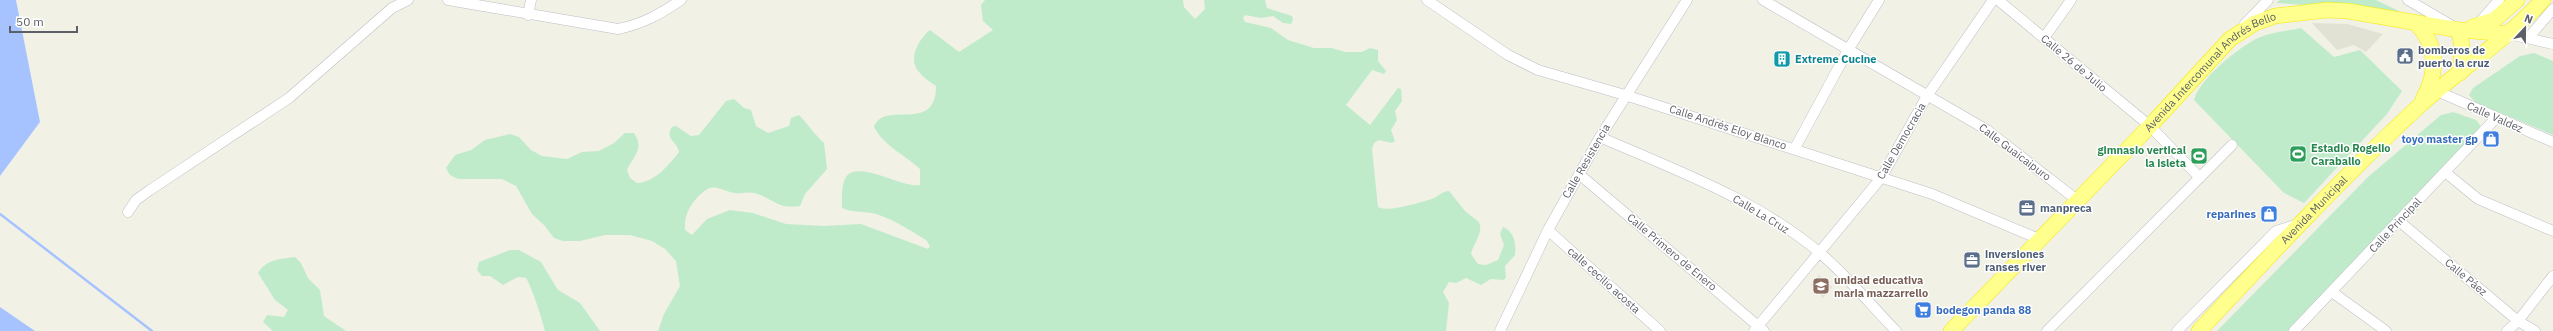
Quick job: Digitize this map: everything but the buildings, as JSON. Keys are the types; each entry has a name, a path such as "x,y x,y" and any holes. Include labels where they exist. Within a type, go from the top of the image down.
{"highway":[{"path":"2460,73 2462,47 2459,30 2494,20 2517,0"},
{"name":"Avenida Municipal","path":"2199,331 2298,224 2420,106 2509,34 2543,0"},
{"name":"Avenida Intercomunal Andrés Bello","path":"1951,331 2150,126 2230,38 2255,23 2275,16 2327,10 2348,11 2459,30 2509,34"},
{"path":"2416,23 2430,43 2435,71 2432,82 2420,106"}],"street":[{"path":"128,212 136,200 289,98 392,8 408,0"},
{"path":"448,0 528,15 618,29 637,25 652,18 681,0"},
{"path":"528,15 531,0"},
{"name":"Calle Andrés Eloy Blanco","path":"1427,0 1508,55 1538,70 1625,95 1795,148 1960,205 2039,239"},
{"name":"Calle Resistencia","path":"1500,331 1548,230 1579,174 1625,95 1687,0"},
{"name":"Calle Guaicaipuro","path":"1763,0 1987,130 2077,200"},
{"path":"1795,148 1848,50 1879,0"},
{"name":"Calle Democracia","path":"1758,329 1881,178 1927,96 1993,0"},
{"name":"Calle 26 de Julio","path":"1998,0 2150,126 2200,178"},
{"path":"2044,38 2071,0"},
{"path":"2230,38 2268,0"},
{"path":"2408,0 2438,15 2459,30"},
{"path":"2477,26 2499,0"},
{"path":"2529,37 2553,9"},
{"path":"2509,34 2529,37 2553,44"},
{"name":"Calle Valdez","path":"2437,91 2553,142"},
{"name":"Calle Principal","path":"2294,331 2496,118"},
{"name":"Calle La Cruz","path":"1600,137 1740,200 1771,217 1820,253 1896,331"},
{"path":"2047,331 2232,145"},
{"path":"2445,172 2478,199 2553,231"},
{"name":"Calle Primero de Enero","path":"1579,174 1758,329"},
{"name":"Calle Páez","path":"2399,221 2518,321 2535,331"},
{"path":"2177,331 2276,231 2298,224"},
{"name":"calle cecilio acosta","path":"1548,230 1660,331"},
{"path":"2507,331 2518,321 2553,276"},
{"path":"2332,292 2386,331"}],"shaded area":[{"path":"2312,23 2347,24 2383,34 2366,52 2354,45 2337,50"},
{"name":"unidad educativa maria mazzarrello","path":"1819,275 1832,287 1823,298 1811,285"}],"green space":[{"path":"985,0 1183,0 1184,7 1195,19 1205,9 1204,0 1265,0 1267,8 1292,16 1293,20 1291,24 1283,23 1273,16 1261,18 1245,15 1243,18 1245,22 1271,28 1288,40 1314,48 1332,48 1345,52 1362,52 1370,48 1378,50 1378,61 1386,71 1384,74 1372,70 1346,105 1370,125 1398,88 1401,89 1402,101 1395,111 1397,120 1391,130 1395,141 1392,143 1379,140 1374,143 1372,149 1378,207 1383,209 1397,208 1432,199 1444,192 1449,191 1465,211 1479,222 1479,234 1471,254 1478,264 1486,265 1498,260 1504,245 1500,234 1503,227 1512,235 1515,243 1515,255 1505,266 1506,278 1503,280 1491,279 1481,285 1466,278 1456,283 1449,282 1443,292 1449,303 1446,331 658,331 664,314 680,286 676,261 665,249 652,241 630,235 605,235 580,241 563,241 554,238 544,225 532,214 516,186 502,179 458,179 450,175 446,168 455,155 471,150 485,140 510,134 519,137 531,150 542,156 567,159 582,152 599,151 614,143 625,133 634,133 637,139 638,148 627,170 630,178 637,183 644,182 650,180 661,172 679,152 669,134 672,127 676,126 691,136 699,135 726,101 734,99 744,108 751,110 756,126 768,133 789,126 791,118 799,115 824,143 827,169 805,194 800,206 792,207 781,205 754,193 733,193 719,188 708,189 696,199 687,213 685,230 692,235 707,219 730,210 753,213 786,224 824,226 861,224 928,249 930,246 926,240 889,219 876,214 850,211 842,208 843,184 846,177 852,172 860,171 903,183 920,185 920,169 883,140 874,127 880,119 888,116 919,113 928,109 934,101 936,86 922,76 916,67 914,55 919,44 930,30 959,52 993,30 983,21 981,5"},
{"path":"2280,0 2376,0 2399,11 2276,3"},
{"name":"Estadio Rogelio Caraballo","path":"2301,28 2334,57 2360,50 2402,91 2387,114 2304,203 2284,193 2194,100 2204,82 2212,73 2240,49 2263,36"},
{"path":"2534,53 2553,61 2553,135 2475,102 2469,95 2473,88 2520,56"},
{"path":"2453,112 2476,120 2480,125 2479,129 2288,331 2217,331 2368,177 2441,115"},
{"path":"510,250 519,250 541,262 558,290 580,303 600,331 545,331 537,303 526,278 518,277 503,285 490,276 482,276 477,270 479,262"},
{"path":"295,257 301,263 308,278 320,290 324,316 346,331 273,331 263,322 267,315 284,317 288,310 275,300 258,273 261,268 274,260"}],"water":[{"path":"0,0 16,0 40,122 0,176"},
{"path":"0,307 35,331 0,331"}],"waterway":[{"path":"0,214 152,331"}],"place":[{"name":"bomberos de puerto la cruz","path":"2405,56"},
{"name":"Extreme Cucine","path":"1782,59"},
{"name":"toyo master gp","path":"2491,139"},
{"name":"Estadio Rogelio Caraballo","path":"2298,154"},
{"name":"gimnasio vertical la isleta","path":"2199,156"},
{"name":"manpreca","path":"2027,208"},
{"name":"reparines","path":"2269,214"},
{"name":"inversiones ranses river","path":"1972,260"},
{"name":"unidad educativa maria mazzarrello","path":"1821,286"},
{"name":"bodegon panda 88","path":"1923,310"}]}
